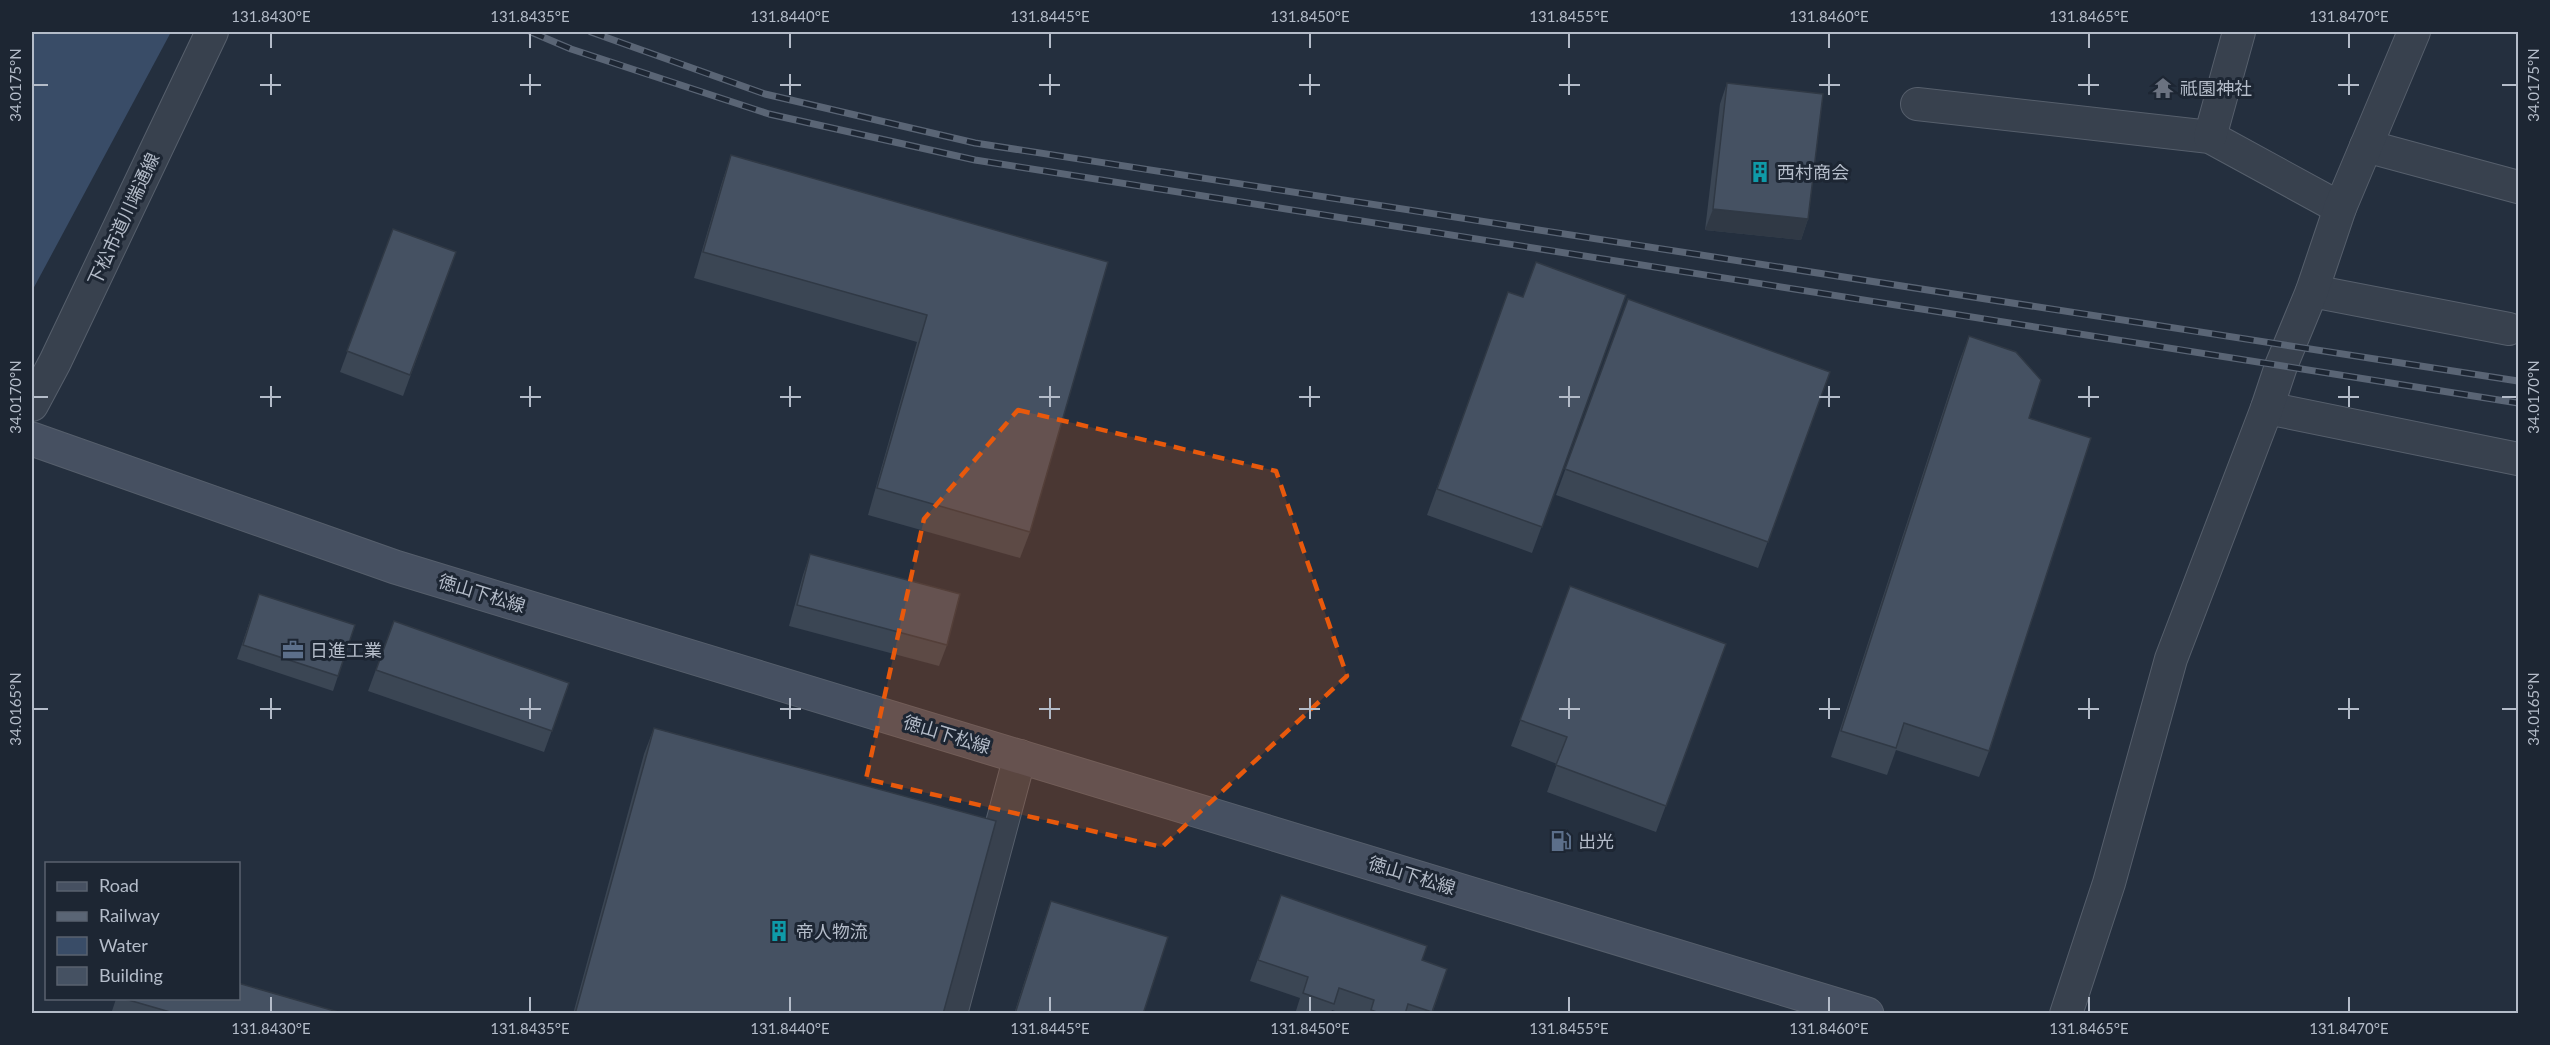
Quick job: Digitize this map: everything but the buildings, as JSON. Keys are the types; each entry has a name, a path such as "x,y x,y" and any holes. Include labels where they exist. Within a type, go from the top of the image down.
{"main road":[{"name":"徳山下松線","path":"32,439 395,567 1867,1014"}],"street":[{"name":"下松市道川端通線","path":"32,405 55,362 212,32"},
{"path":"2210,137 2239,32"},
{"path":"2066,1014 2109,883 2171,659 2281,366 2312,291 2340,208 2414,32"},
{"path":"1917,104 2210,137 2340,208"},
{"path":"2366,146 2518,188"},
{"path":"2312,291 2509,329"},
{"path":"2267,408 2518,459"},
{"path":"951,1014 1020,756"}],"highlighted area":[{"path":"1018,410 1276,471 1347,676 1162,847 866,779 924,519"}],"water":[{"path":"32,32 171,32 32,291"}],"railway":[{"path":"531,32 571,49 769,114 975,160 2518,403"},
{"path":"591,32 765,94 975,143 2518,381"}],"place":[{"name":"祇園神社","path":"2163,88"},
{"name":"西村商会","path":"1760,172"},
{"name":"日進工業","path":"293,650"},
{"name":"出光","path":"1561,841"},
{"name":"帝人物流","path":"779,931"}]}
